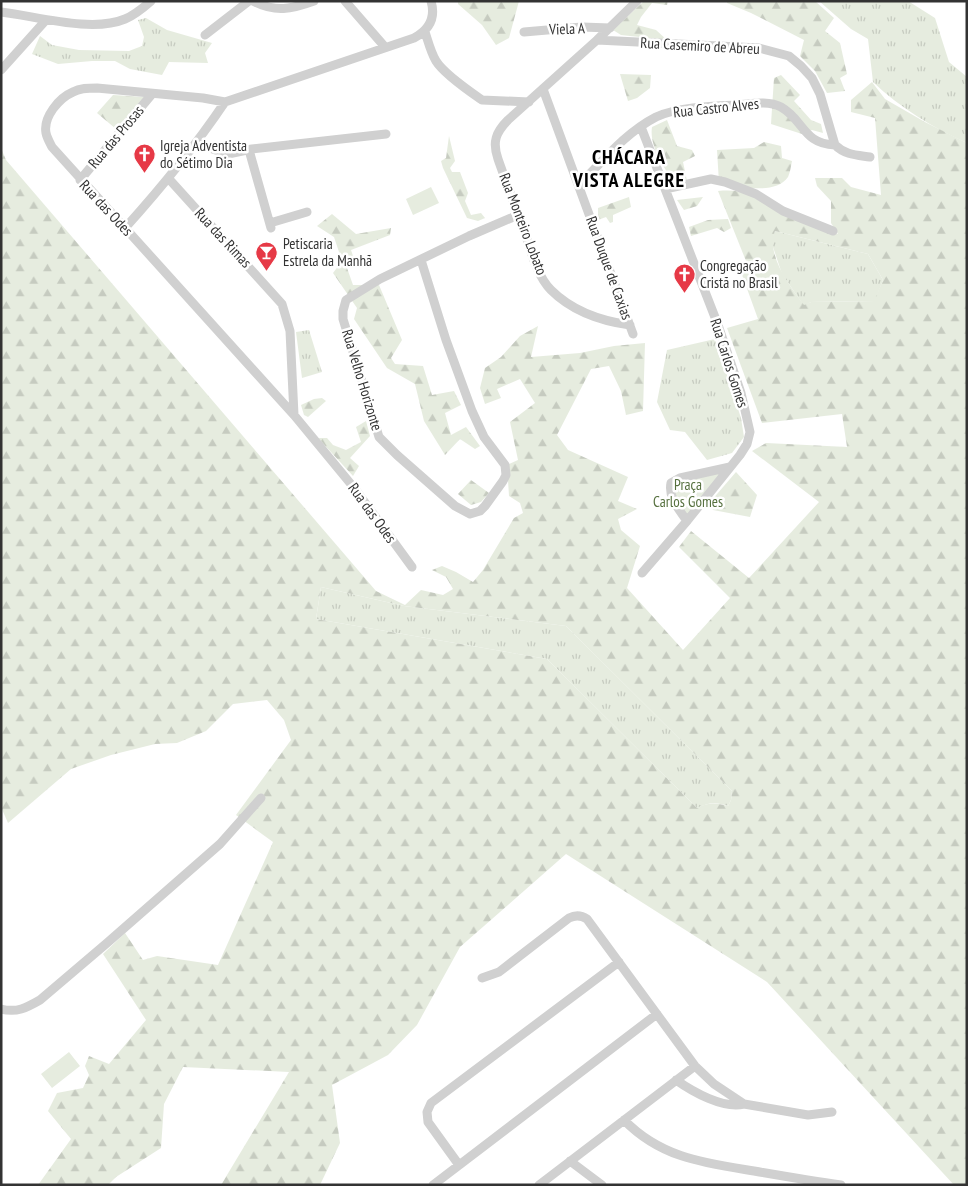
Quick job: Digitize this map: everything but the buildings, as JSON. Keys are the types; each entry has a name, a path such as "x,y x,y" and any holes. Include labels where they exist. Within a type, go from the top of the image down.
{"street":[{"path":"1,12 46,20 111,23 133,15 151,1"},
{"path":"205,35 249,1"},
{"path":"253,1 263,7 273,9 296,7 314,1"},
{"path":"345,1 385,47"},
{"path":"430,1 433,17 424,32 438,64 458,83 482,100 529,102"},
{"name":"Rua Monteiro Lobato","path":"631,329 596,318 570,305 550,290 533,257 494,143 503,125 637,1"},
{"path":"1,70 46,20"},
{"name":"Viela A","path":"524,32 574,28 610,28"},
{"name":"Rua das Odes","path":"412,567 356,489 294,415 52,147 46,132 46,120 59,102 72,92 87,88 203,98 225,102 414,38 424,32"},
{"name":"Rua Casemiro de Abreu","path":"597,40 759,48 789,56 812,78 820,94 835,145"},
{"name":"Rua Duque de Caxias","path":"543,89 631,329"},
{"name":"Rua das Prosas","path":"80,180 152,94"},
{"path":"125,228 169,179 197,144 225,102"},
{"name":"Rua Castro Alves","path":"579,185 622,141 641,127 657,117 681,110 774,104 782,108 819,142 835,145 840,150 848,153 870,157"},
{"name":"Rua Carlos Gomes","path":"641,127 718,325 750,426 750,438 747,444 642,573"},
{"path":"197,144 228,154 386,134"},
{"path":"249,150 271,225 307,212"},
{"name":"Rua das Rimas","path":"169,179 282,304 290,331 294,415"},
{"path":"665,189 711,179 725,182 756,194 772,206 833,232"},
{"name":"Rua Velho Horizonte","path":"420,260 472,411 484,437 505,466 506,475 498,490 485,506 473,514 467,513 455,506 402,460 379,436 343,319 344,304 354,294 380,279 469,236 518,215"},
{"path":"687,520 671,497 671,483 680,478 730,467"},
{"path":"1,1009 12,1012 30,1006 40,1000 220,844 261,798"},
{"path":"482,978 499,972 569,918 577,916 587,919 695,1066 714,1084 744,1104 808,1115 832,1112"},
{"path":"459,1165 428,1122 427,1112 431,1103 619,962"},
{"path":"433,1185 657,1014"},
{"path":"539,1185 695,1066"},
{"path":"676,1080 692,1090 713,1099 737,1106 744,1104"},
{"path":"624,1120 658,1146 692,1160 842,1185"},
{"path":"570,1161 602,1185"}],"green space":[{"path":"458,1 519,1 509,38 496,45 482,25 458,4"},
{"path":"644,1 668,1 667,5 652,3 637,25 656,30 667,40 621,35 613,30"},
{"path":"727,1 815,1 834,18 825,31 840,43 847,74 840,78 845,91 827,93 815,71 800,56 804,40 727,3"},
{"path":"819,1 908,1 935,18 949,62 967,77 967,143 917,116 873,82 868,39 851,29"},
{"path":"146,18 167,30 212,43 205,53 208,63 169,62 162,75 130,69 115,61 58,64 32,54 40,36 52,45 79,50 129,51 142,46 144,37 138,20"},
{"path":"620,74 651,75 650,88 637,98 628,101"},
{"path":"781,75 800,95 794,101 811,120 821,124 823,133 812,130 802,134 771,124 774,78"},
{"path":"872,82 885,99 967,143 967,1185 954,1185 767,982 566,854 460,947 417,1025 388,1055 332,1085 340,1143 320,1185 221,1185 289,1072 183,1067 164,1104 161,1148 116,1177 108,1185 38,1185 71,1139 48,1111 57,1093 83,1088 89,1075 85,1066 89,1056 109,1064 146,1020 103,954 125,933 143,960 157,956 218,965 273,842 236,815 291,740 284,720 267,700 233,704 206,731 177,743 155,744 111,755 71,769 8,823 1,807 1,148 6,160 376,591 405,605 421,590 443,595 453,589 446,577 432,570 442,566 473,582 483,570 514,518 523,513 520,503 509,496 507,465 518,460 510,422 535,403 520,379 497,389 501,398 485,404 480,388 485,368 501,357 520,336 538,326 531,357 580,353 614,346 645,343 643,411 626,415 621,391 609,366 591,369 557,435 568,450 628,477 618,501 637,509 618,519 621,530 640,546 627,588 683,650 730,598 679,547 691,531 749,578 819,502 752,451 766,443 847,447 842,414 762,423 727,328 758,319 741,272 746,261 718,191 748,194 787,215 838,234 831,223 831,201 817,186 815,178 842,178 851,187 881,195 875,118 851,112 851,100","holes":["775,231 868,254 883,280 874,301 811,302 804,305 786,280 777,260 773,241","321,587 404,606 566,626 732,791 728,806 712,804 697,808 547,659 316,619"]},
{"path":"113,95 144,97 116,129 97,113"},
{"path":"667,120 677,146 692,150 695,156 683,162 687,181 674,183 655,149 652,127"},
{"path":"449,136 455,161 450,168 452,172 460,172 468,193 465,201 471,215 481,213 485,218 478,221 467,218 443,168 441,161 446,158"},
{"path":"764,142 781,146 782,158 792,161 788,177 782,183 765,188 756,188 719,183 717,150 754,148"},
{"path":"431,187 439,203 413,215 406,199"},
{"path":"629,197 631,207 613,215 613,222 610,223 606,217 598,220 598,208"},
{"path":"703,197 697,206 684,210 677,200"},
{"path":"332,214 356,234 391,228 390,235 351,250 355,262 347,268 353,285 379,285 402,340 391,358 395,364 423,366 432,395 454,391 461,405 445,413 451,435 466,427 480,446 475,449 460,439 445,455 424,421 415,384 387,368 354,319 357,308 333,273 342,261 334,237 317,226"},
{"path":"728,219 731,228 724,232 717,228 691,236 689,227 708,220"},
{"path":"775,231 868,254 883,280 875,301 811,302 804,306 782,274 771,241"},
{"path":"309,330 322,372 302,378 296,332"},
{"path":"715,339 741,418 744,437 732,453 707,460 685,432 670,430 657,402 667,350"},
{"path":"322,398 326,401 308,417 304,415 301,405 314,399"},
{"path":"366,421 370,436 350,458 359,466 353,476 318,438 327,438 333,445 346,450 361,442 356,427"},
{"name":"Praça Carlos Gomes","path":"730,467 687,521 670,487 671,483"},
{"path":"736,472 757,495 750,517 713,510 711,501"},
{"path":"471,480 489,493 481,502 471,505 458,494"},
{"path":"321,587 404,606 566,626 732,791 728,806 712,803 697,808 547,659 316,619"},
{"path":"69,1052 80,1066 52,1088 41,1074"}],"place":[{"name":"Igreja Adventista do Sétimo Dia","path":"144,174"},
{"name":"Petiscaria Estrela da Manhã","path":"267,272"},
{"name":"Congregação Cristã no Brasil","path":"684,294"}],"district":[{"name":"CHÁCARA VISTA ALEGRE","path":"629,168"}]}
